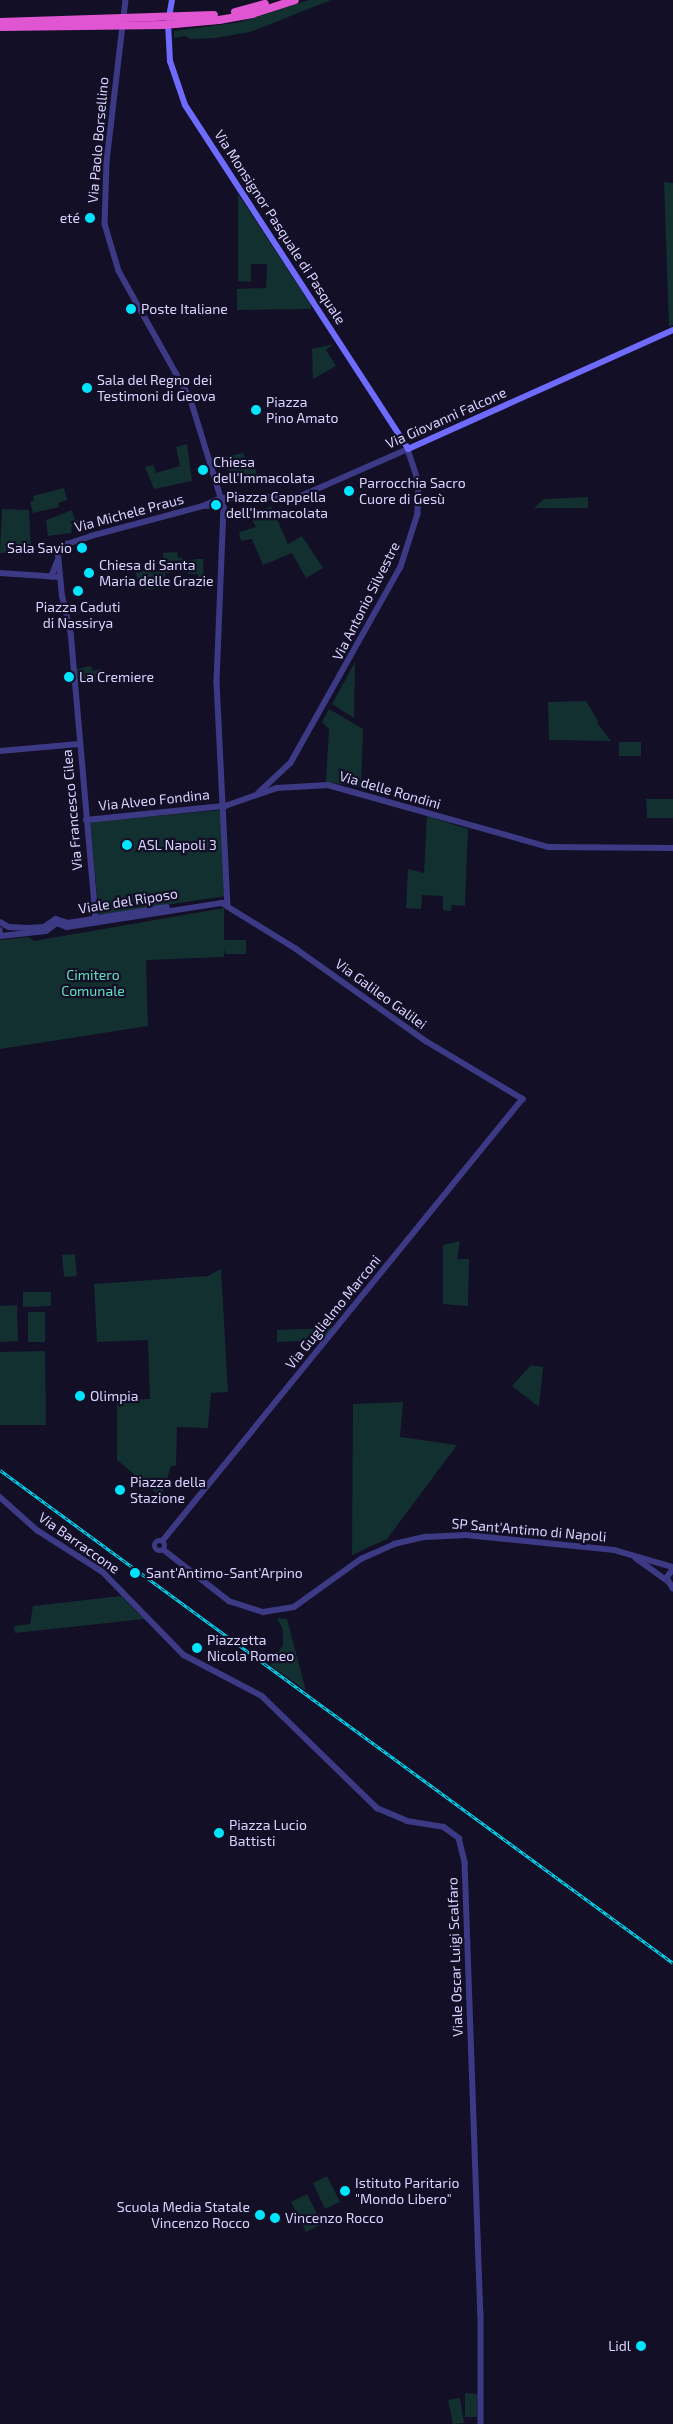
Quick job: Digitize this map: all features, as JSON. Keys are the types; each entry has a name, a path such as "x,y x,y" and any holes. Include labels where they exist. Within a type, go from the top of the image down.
{"highway":[{"path":"0,22 216,18 279,0"},
{"path":"0,27 164,25 252,14 295,0"}],"main road":[{"name":"Via Monsignor Pasquale di Pasquale","path":"171,3 170,61 185,106 408,449"},
{"name":"Via Giovanni Falcone","path":"408,449 673,330"}],"street":[{"name":"Via Paolo Borsellino","path":"126,0 107,162 106,231 119,271 186,390 204,438 223,505 217,682 225,806 228,905"},
{"name":"Via Giovanni Falcone","path":"221,498 296,497 408,449"},
{"name":"Via Antonio Silvestre","path":"259,793 291,763 327,704 401,567 412,539 419,507 419,482 408,449"},
{"name":"Via Michele Praus","path":"58,560 58,554 67,544 90,536 203,506 221,498"},
{"name":"Via Michele Praus","path":"203,506 223,505"},
{"path":"51,577 58,560"},
{"name":"Via Francesco Cilea","path":"58,560 71,635 79,744 96,920"},
{"path":"0,573 60,577"},
{"path":"0,751 79,744"},
{"name":"Via delle Rondini","path":"225,806 277,788 328,785 548,847 673,848"},
{"name":"Via Alveo Fondina","path":"86,820 225,806"},
{"name":"Viale del Riposo","path":"0,936 46,931 56,923 67,927 96,920 228,898"},
{"name":"Viale del Riposo","path":"2,924 32,928 44,927 56,918 68,923 222,902 228,905"},
{"name":"Via Galileo Galilei","path":"228,905 295,948 426,1042 523,1099"},
{"name":"Viale del Riposo","path":"0,930 11,935"},
{"name":"Via Guglielmo Marconi","path":"163,1541 523,1099"},
{"name":"Via Barraccone","path":"0,1497 37,1530 103,1572 184,1654"},
{"name":"SP Sant'Antimo di Napoli","path":"164,1550 229,1601 263,1612 294,1607 361,1559 394,1544 425,1537 466,1535 630,1554 673,1569"},
{"path":"157,1541 163,1541 164,1550 159,1551 155,1547 157,1541"},
{"name":"SP Sant'Antimo di Napoli","path":"630,1554 670,1585"},
{"path":"673,1569 670,1585 673,1593"},
{"name":"Viale Oscar Luigi Scalfaro","path":"184,1654 262,1696 377,1808 407,1821 444,1827 460,1838 465,1862 481,2313 482,2424"}],"green space":[{"path":"309,0 331,0 250,32 215,38 191,39 185,36 174,38 174,31 241,22"},
{"path":"664,182 673,183 673,325 669,327"},
{"path":"238,194 311,305 311,309 237,310 237,289 266,288 267,264 251,264 251,282 238,281"},
{"path":"333,344 326,350 336,366 313,379 312,349"},
{"path":"187,444 192,481 154,489 145,467 153,465 156,473 180,466 176,447"},
{"path":"243,453 245,458 255,458 257,481 244,483 243,478 230,481 227,466 223,467 220,458"},
{"path":"64,488 67,500 58,503 59,507 33,513 30,502 34,500 33,496"},
{"path":"588,497 588,508 534,508 544,499"},
{"path":"271,506 288,544 302,536 323,568 306,578 292,553 263,565 252,539 241,541 239,532 256,527 251,518"},
{"path":"2,509 29,510 31,552 0,553"},
{"path":"72,510 75,520 81,519 82,522 72,525 71,533 48,536 46,520"},
{"path":"177,552 178,558 183,558 184,565 178,566 179,571 165,573 166,587 146,590 145,578 137,579 136,571 164,570 163,553"},
{"path":"203,559 204,580 189,583 189,579 198,579 198,574 188,574 187,561"},
{"path":"355,662 354,718 332,704"},
{"path":"91,666 92,671 101,669 101,681 82,684 81,680 77,681 76,669"},
{"path":"586,701 598,721 597,723 611,741 549,740 548,702"},
{"path":"329,709 363,729 361,787 326,782 329,729 322,722"},
{"path":"619,742 641,742 641,756 619,756"},
{"path":"646,799 673,799 673,818 647,818"},
{"path":"222,810 226,896 99,915 90,822"},
{"path":"427,816 468,829 465,906 452,905 451,911 443,910 443,896 422,895 421,909 406,908 408,869 424,873"},
{"name":"Cimitero Comunale","path":"224,908 224,940 246,940 246,954 225,954 224,948 224,957 146,960 148,1026 0,1049 0,940 29,937 34,941"},
{"path":"460,1241 457,1259 469,1259 468,1306 443,1304 443,1245"},
{"path":"75,1254 77,1276 64,1277 62,1255"},
{"path":"221,1269 228,1392 211,1393 208,1428 177,1427 176,1466 171,1466 161,1497 117,1460 117,1400 150,1399 148,1340 97,1342 94,1284 208,1276"},
{"path":"23,1292 51,1292 51,1306 23,1307"},
{"path":"17,1305 18,1341 0,1342 0,1306"},
{"path":"28,1312 45,1312 45,1342 28,1342"},
{"path":"334,1328 323,1340 277,1342 277,1330"},
{"path":"45,1351 46,1425 0,1425 0,1352"},
{"path":"531,1365 543,1367 539,1407 512,1386"},
{"path":"403,1402 400,1437 457,1445 387,1539 352,1555 353,1404"},
{"path":"121,1596 144,1619 15,1633 14,1626 30,1624 33,1606"},
{"path":"277,1618 287,1619 306,1691 270,1665 283,1645 283,1630"},
{"path":"327,2176 340,2202 325,2209 313,2183"},
{"path":"307,2194 322,2224 306,2232 291,2202"},
{"path":"465,2393 477,2394 477,2417 465,2417"},
{"path":"460,2398 464,2423 453,2424 448,2400"}],"railway":[{"path":"0,1470 673,1963"}],"place":[{"name":"eté","path":"90,218"},
{"name":"Poste Italiane","path":"131,309"},
{"name":"Sala del Regno dei Testimoni di Geova","path":"87,388"},
{"name":"Piazza Pino Amato","path":"256,410"},
{"name":"Chiesa dell'Immacolata","path":"203,470"},
{"name":"Parrocchia Sacro Cuore di Gesù","path":"349,491"},
{"name":"Piazza Cappella dell'Immacolata","path":"216,505"},
{"name":"Sala Savio","path":"82,548"},
{"name":"Chiesa di Santa Maria delle Grazie","path":"89,573"},
{"name":"Piazza Caduti di Nassirya","path":"78,591"},
{"name":"La Cremiere","path":"69,677"},
{"name":"ASL Napoli 3","path":"127,845"},
{"name":"Olimpia","path":"80,1396"},
{"name":"Piazza della Stazione","path":"120,1490"},
{"name":"Sant'Antimo-Sant'Arpino","path":"135,1573"},
{"name":"Piazzetta Nicola Romeo","path":"197,1648"},
{"name":"Piazza Lucio Battisti","path":"219,1833"},
{"name":"Istituto Paritario \"Mondo Libero\"","path":"345,2191"},
{"name":"Scuola Media Statale Vincenzo Rocco","path":"260,2215"},
{"name":"Vincenzo Rocco","path":"275,2218"},
{"name":"Lidl","path":"641,2346"}]}
